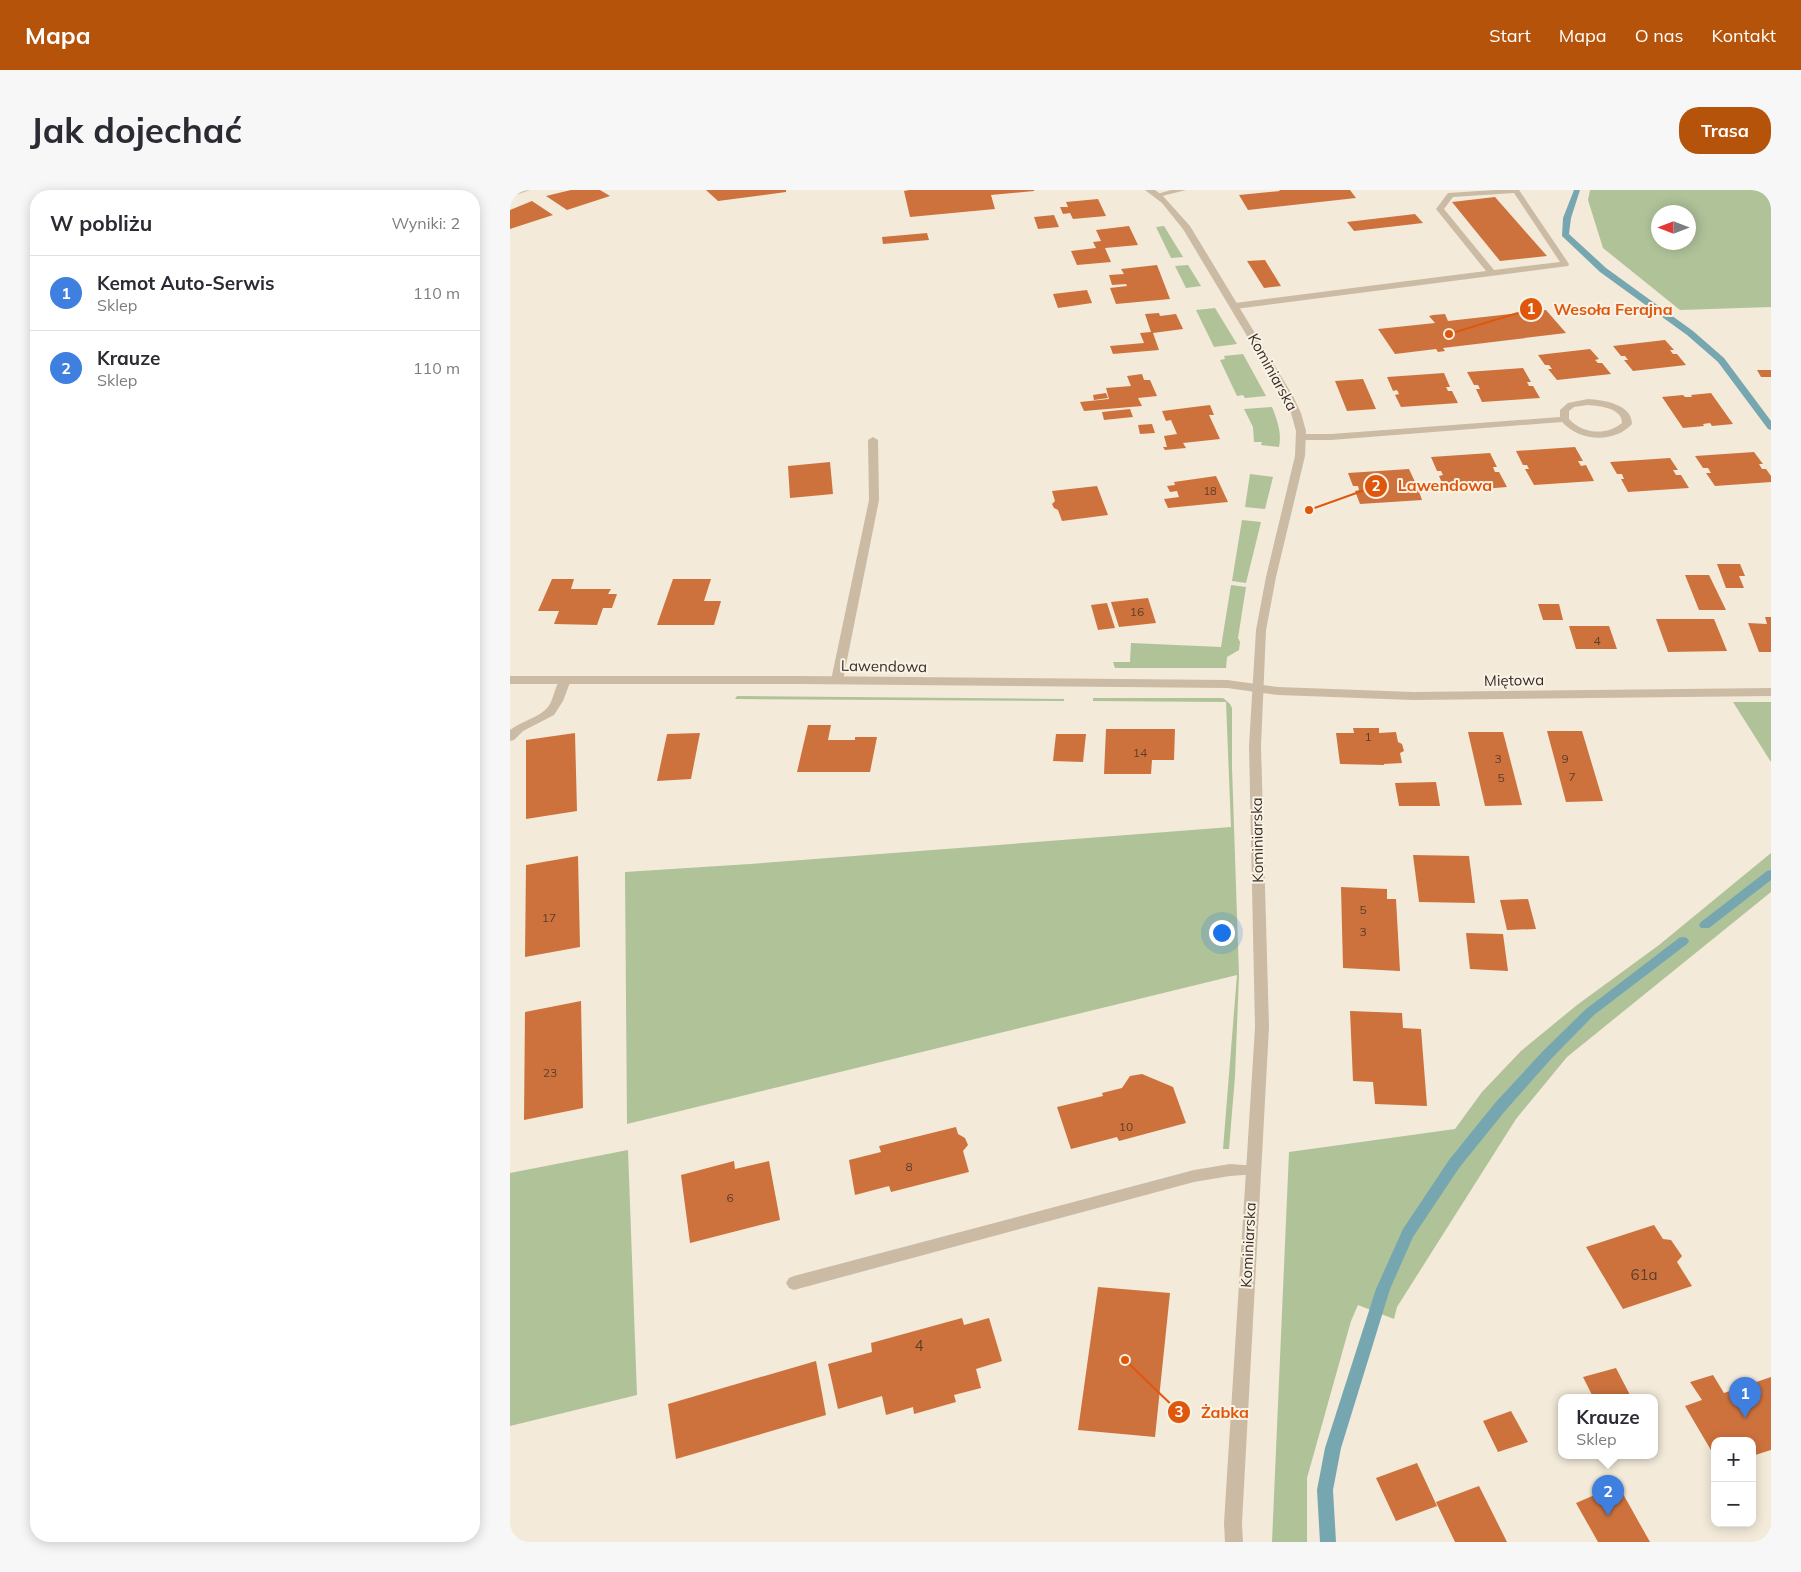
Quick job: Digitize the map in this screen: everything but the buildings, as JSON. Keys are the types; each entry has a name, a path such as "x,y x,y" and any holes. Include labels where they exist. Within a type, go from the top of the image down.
{"street":[{"path":"510,195 526,190"},
{"path":"1153,192 1182,190"},
{"path":"1235,306 1565,264 1516,191 1451,195 1440,209 1492,273"},
{"name":"Kominiarska","path":"1153,192 1187,228 1235,306 1289,398 1296,413 1301,437 1300,456 1290,488 1263,622 1258,688 1255,746 1262,1027 1252,1170 1233,1523 1234,1542"},
{"path":"1301,437 1331,437 1564,419 1573,428 1582,432 1600,434 1615,433 1627,424 1627,419 1617,408 1588,402 1571,406 1565,410 1564,419"},
{"path":"837,680 874,500 873,440"},
{"name":"Lawendowa","path":"510,680 837,680 1227,684 1258,688"},
{"path":"510,737 514,732 548,713 554,707 565,680"},
{"name":"Miętowa","path":"1258,688 1337,694 1413,696 1771,692"},
{"path":"794,1283 1194,1176 1230,1170 1252,1170"}],"green space":[{"path":"1590,190 1771,190 1771,307 1680,310 1603,248 1588,200"},
{"path":"1164,226 1183,257 1171,258 1156,227"},
{"path":"1188,265 1201,286 1186,288 1175,266"},
{"path":"1215,308 1237,344 1214,347 1196,310"},
{"path":"1243,354 1266,396 1245,398 1243,395 1237,396 1220,360 1225,359 1224,356"},
{"path":"1272,407 1279,431 1279,447 1261,445 1262,442 1254,442 1253,427 1244,409"},
{"path":"1250,474 1273,477 1265,509 1245,507"},
{"path":"1242,520 1261,522 1246,583 1232,581"},
{"path":"1231,585 1246,587 1238,638 1240,642 1239,650 1227,657 1226,668 1115,668 1113,662 1130,662 1131,643 1221,647"},
{"path":"737,696 1064,699 1064,701 735,699"},
{"path":"1093,698 1223,698 1232,708 1232,768 1239,975 1235,1076 1229,1149 1223,1149 1237,975 627,1124 625,872 1231,827 1226,702 1093,701"},
{"path":"1733,702 1771,702 1771,762"},
{"path":"1771,853 1771,892 1567,1057 1516,1119 1397,1307 1394,1319 1358,1305 1351,1321 1307,1478 1307,1542 1272,1542 1289,1152 1455,1129 1482,1092 1521,1051 1577,1005 1659,945"},
{"path":"628,1150 637,1395 510,1426 510,1173"}],"waterway":[{"path":"1577,190 1567,218 1565,234 1603,270 1690,333 1721,360 1771,427"},
{"path":"1705,925 1771,874"},
{"path":"1328,1542 1325,1490 1333,1448 1383,1289 1408,1233 1454,1164 1500,1107 1547,1055 1590,1012 1683,941"}],"place":[{"name":"Wesoła Ferajna","path":"1449,334"},
{"name":"Lawendowa","path":"1309,510"},
{"name":"Żabka","path":"1125,1360"},
{"name":"Kemot Auto-Serwis","path":"1745,1418"},
{"name":"Krauze","path":"1608,1516"}]}
